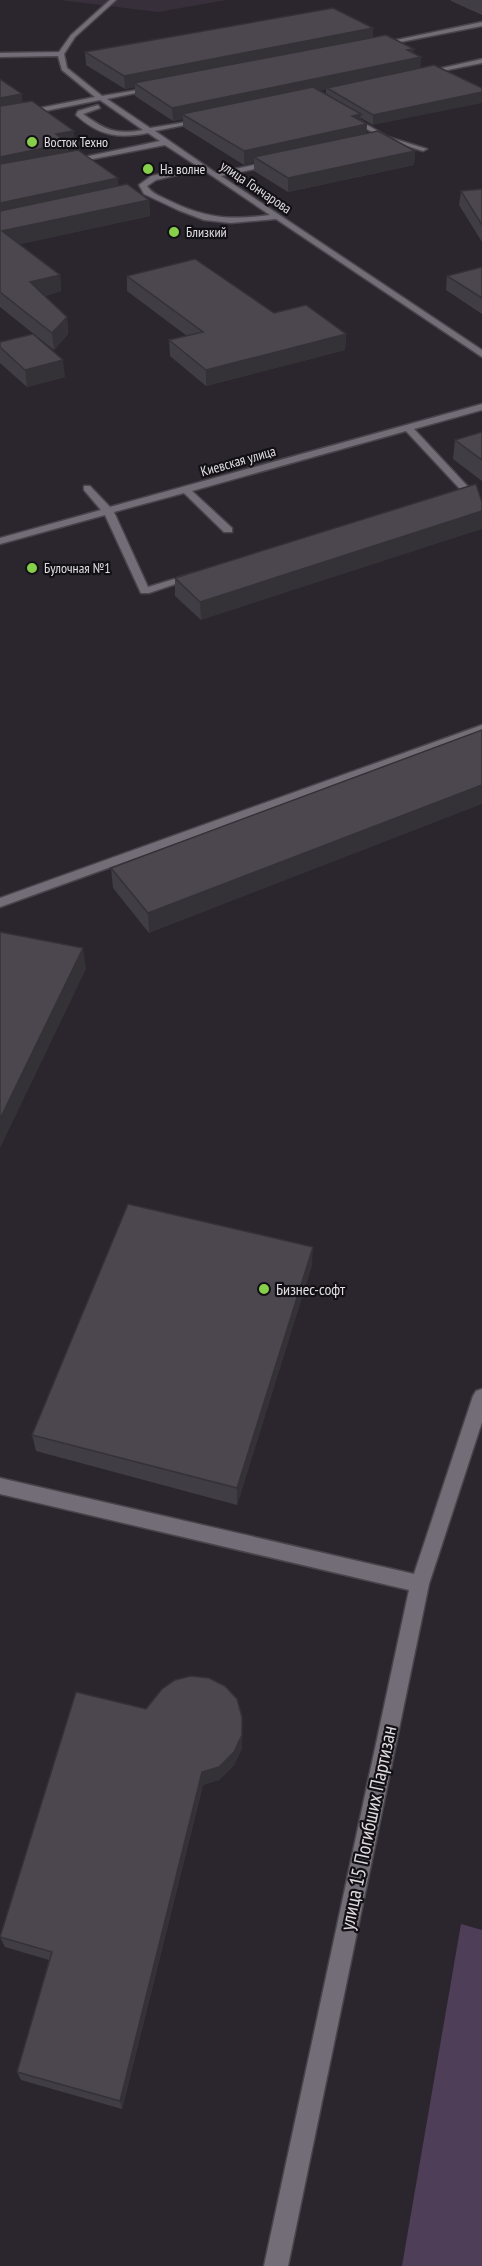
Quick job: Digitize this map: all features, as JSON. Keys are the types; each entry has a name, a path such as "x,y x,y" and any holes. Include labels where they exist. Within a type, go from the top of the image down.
{"street":[{"path":"0,56 61,54 73,36 113,0"},
{"path":"367,46 482,24"},
{"name":"улица Гончарова","path":"61,54 64,69 102,99 482,354"},
{"path":"415,75 482,61"},
{"path":"0,118 159,87"},
{"path":"110,104 80,112 79,115 106,133 114,135 150,131 209,119"},
{"path":"345,114 386,138 423,149"},
{"path":"375,141 386,138"},
{"path":"67,163 167,142"},
{"path":"215,175 283,160"},
{"path":"147,192 143,185 146,181 203,167"},
{"path":"135,195 147,192 214,220 231,221 277,217"},
{"name":"Киевская улица","path":"0,540 482,408"},
{"path":"408,428 467,491 445,498"},
{"path":"87,488 108,512 145,591 200,574"},
{"path":"186,490 228,530"},
{"path":"0,903 482,729"},
{"name":"улица 15 Погибших Партизан","path":"276,2266 420,1584 482,1396"},
{"path":"0,1486 420,1584"}],"shaded area":[{"path":"60,0 226,0 158,12"},
{"path":"461,1924 482,1930 482,2266 402,2266"}],"building":[{"path":"333,8 373,28 124,76 85,52"},
{"path":"386,35 414,49 407,50 421,57 172,108 134,83"},
{"path":"434,65 482,88 482,92 373,115 327,88"},
{"path":"0,79 22,94 0,98"},
{"path":"313,87 361,114 352,116 367,124 244,151 182,114"},
{"path":"32,101 74,131 56,134 68,143 0,157 0,106"},
{"path":"378,131 415,151 288,178 254,157"},
{"path":"78,150 118,178 0,203 0,164"},
{"path":"127,184 149,200 2,231 60,275 30,282 67,317 52,333 0,292 0,211"},
{"path":"482,189 482,225 461,191"},
{"path":"195,259 274,313 306,305 346,334 206,370 169,340 203,332 127,276"},
{"path":"482,267 482,298 447,276"},
{"path":"33,334 63,360 25,370 0,347 0,342"},
{"path":"482,432 482,460 455,440"},
{"path":"476,484 482,502 482,511 200,602 175,578"},
{"path":"482,730 482,785 148,913 111,868"},
{"path":"0,932 83,948 0,1119"},
{"path":"128,1204 313,1247 237,1488 32,1435"},
{"path":"191,1676 209,1678 225,1686 237,1699 242,1717 242,1735 234,1752 219,1767 202,1772 120,2101 17,2072 52,1952 0,1937 76,1692 146,1709 162,1689 175,1680"}],"place":[{"name":"Восток Техно","path":"32,142"},
{"name":"На волне","path":"148,169"},
{"name":"Близкий","path":"174,232"},
{"name":"Булочная №1","path":"32,568"},
{"name":"Бизнес-софт","path":"264,1289"}]}
